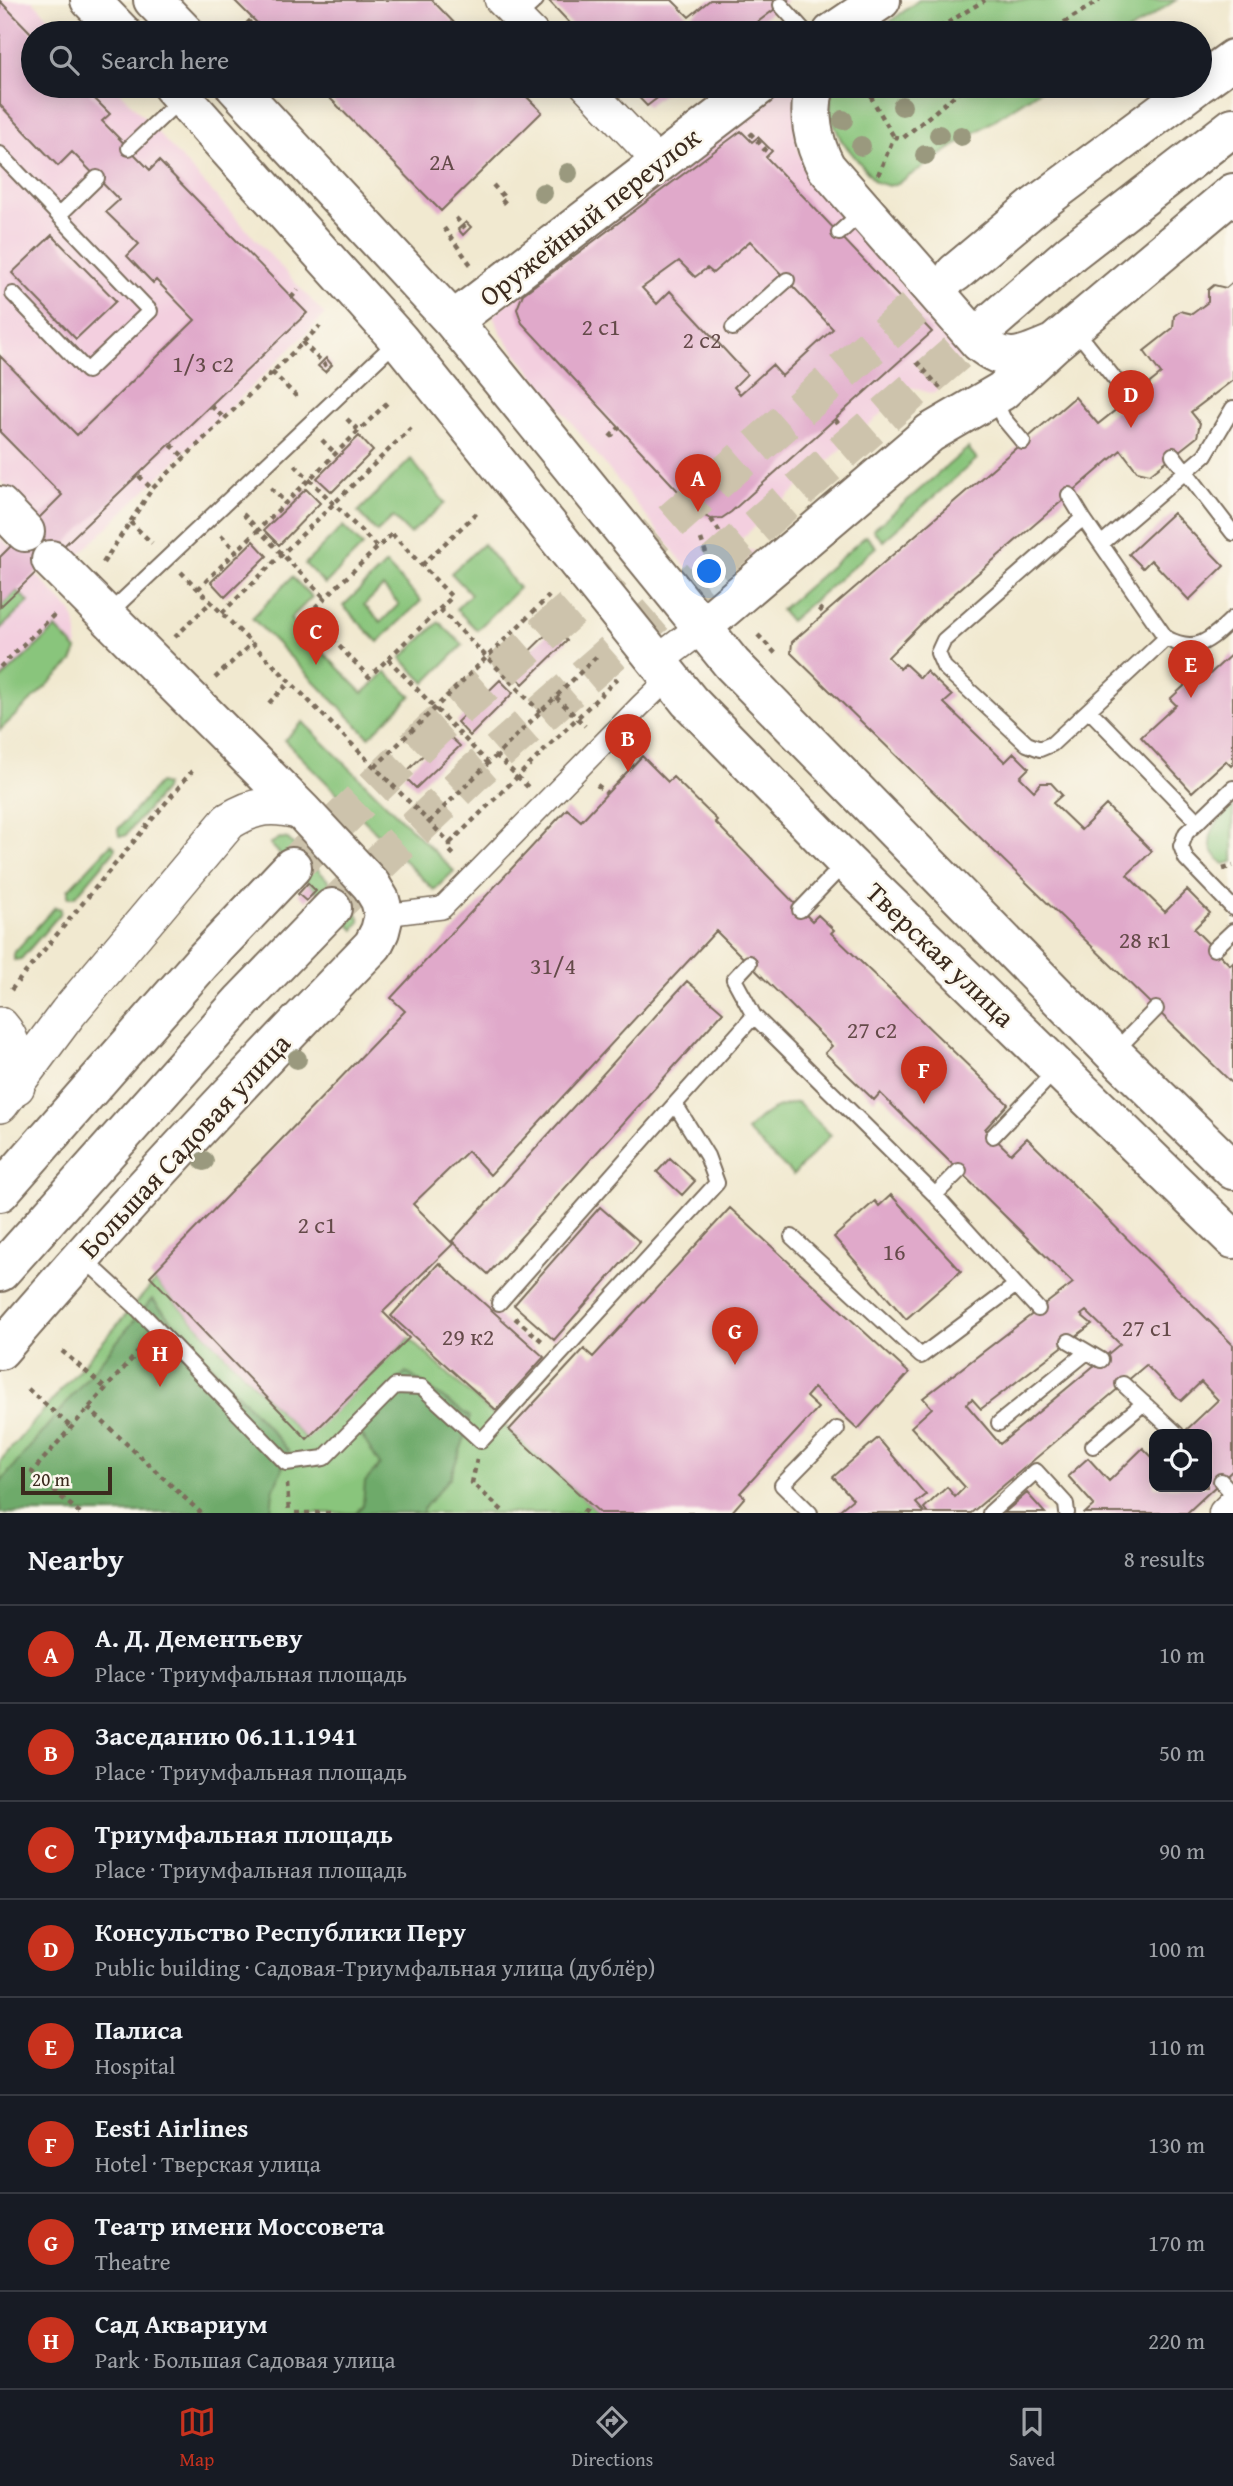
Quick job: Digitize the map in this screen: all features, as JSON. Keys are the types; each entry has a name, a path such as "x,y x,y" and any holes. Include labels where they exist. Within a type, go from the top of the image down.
{"main road":[{"path":"90,0 110,21"},
{"path":"153,0 173,21"},
{"path":"1212,74 1233,60"},
{"name":"Тверская улица","path":"184,98 399,340 689,701 846,862 1233,1239"},
{"name":"Тверская улица","path":"247,98 453,321 732,664 1113,1053 1233,1170"},
{"name":"Оружейный переулок","path":"453,321 743,98"},
{"path":"814,98 813,136 826,167 859,208 987,331 998,356 1024,357 1063,336"},
{"path":"955,273 1034,207 1179,98"},
{"path":"930,433 979,375 987,331 1072,252 1233,127"},
{"path":"701,628 930,433 993,397 1233,193"},
{"path":"51,560 302,811 376,892 378,930"},
{"path":"0,1192 192,974 292,867"},
{"name":"Большая Садовая улица","path":"0,1272 233,1012 332,908"},
{"name":"Большая Садовая улица","path":"0,1350 187,1138 378,930"}],"street":[{"path":"597,98 658,162"},
{"path":"378,930 442,908 603,744 701,628"},
{"path":"8,1095 68,1013 229,821 245,811 267,806 302,811"},
{"path":"0,1026 6,1032 15,1059 8,1095"},
{"path":"1224,1513 1227,1492"}],"lane":[{"path":"781,5 795,21"},
{"path":"129,148 172,98"},
{"path":"0,154 150,311 86,371 13,294"},
{"path":"59,215 97,178"},
{"path":"733,328 787,280"},
{"path":"1063,336 1130,398"},
{"path":"106,616 399,340"},
{"path":"993,397 1003,418 1023,442"},
{"path":"1101,544 1210,448 1233,408"},
{"path":"1173,455 1233,533"},
{"path":"1069,495 1166,638 1177,644 1202,644 1233,618"},
{"path":"1083,518 944,640 938,653 944,667 1033,748 1040,749 1052,744 1166,638"},
{"path":"1089,710 1198,822"},
{"path":"1233,788 1182,839 1182,853 1233,908"},
{"path":"800,910 846,862"},
{"path":"1214,949 1233,931"},
{"path":"749,963 734,978 754,1016 935,1195 1038,1309"},
{"path":"1113,1053 1156,1009"},
{"path":"499,1303 754,1016"},
{"path":"993,1136 1058,1068"},
{"path":"81,1256 286,1463 324,1458 395,1386 422,1387 481,1441 717,1183 707,1156 676,1104"},
{"path":"935,1195 960,1171"},
{"path":"792,1237 921,1356 1016,1285"},
{"path":"1069,1341 1101,1360"},
{"path":"999,1423 1087,1352"},
{"path":"1123,1384 1172,1429"},
{"path":"1093,1447 1144,1404"},
{"path":"810,1513 782,1485 836,1429"},
{"path":"990,1513 1036,1471 1066,1504 1067,1513"},
{"path":"1227,1492 1233,1494"}],"path":[{"path":"951,21 985,0"},
{"path":"1066,21 1100,0"},
{"path":"872,98 894,137"},
{"path":"894,137 903,138 951,98"},
{"path":"859,208 894,137"},
{"path":"755,139 765,149 762,153"},
{"path":"493,185 506,199 499,206"},
{"path":"456,218 465,228"},
{"path":"444,228 474,270"},
{"path":"291,298 298,290"},
{"path":"105,560 152,489 320,326"},
{"path":"302,342 326,366"},
{"path":"917,362 940,388"},
{"path":"272,372 300,401 308,392"},
{"path":"198,589 389,401"},
{"path":"211,406 224,418"},
{"path":"835,419 841,426"},
{"path":"349,422 359,431"},
{"path":"222,613 411,428"},
{"path":"610,437 619,428"},
{"path":"326,444 336,454"},
{"path":"171,445 184,457"},
{"path":"363,461 370,468"},
{"path":"299,468 377,547"},
{"path":"139,476 152,489"},
{"path":"274,491 286,503"},
{"path":"422,565 479,510"},
{"path":"311,513 317,520"},
{"path":"246,517 326,598"},
{"path":"711,519 721,534"},
{"path":"392,534 422,565 452,597 369,677 308,614 392,534"},
{"path":"223,537 237,552"},
{"path":"701,539 715,581"},
{"path":"257,565 264,572"},
{"path":"184,574 450,844 618,678"},
{"path":"374,767 549,596"},
{"path":"175,637 211,602"},
{"path":"0,667 58,611 51,603"},
{"path":"819,608 825,614"},
{"path":"440,609 540,712"},
{"path":"758,635 777,655"},
{"path":"215,679 252,643"},
{"path":"429,822 598,655"},
{"path":"388,659 488,763"},
{"path":"269,703 290,681"},
{"path":"556,697 603,744"},
{"path":"496,755 545,804"},
{"path":"11,990 192,771"},
{"path":"499,1303 560,1356"},
{"path":"80,1513 32,1472 157,1330"},
{"path":"62,1351 105,1388"},
{"path":"28,1389 71,1427"},
{"path":"88,1408 201,1513"},
{"path":"481,1441 472,1483 503,1512"},
{"path":"583,1513 590,1504"},
{"path":"295,1513 331,1513"}],"shaded area":[{"path":"0,0 32,0 52,21 21,21 21,98 126,98 325,315 75,559 0,480"},
{"path":"756,98 800,98 796,134 806,170 838,212 953,340 960,353 954,372 933,394 911,387 732,547 755,551 720,580 708,582 691,573 502,335 493,315"},
{"path":"0,537 71,611 77,631 77,650 72,662 0,730"}],"green space":[{"path":"919,0 1176,0 1144,21 891,21"},
{"path":"831,98 1028,98 900,182 889,186 875,182 841,140 830,115"},
{"path":"968,448 977,459 883,541 873,530"},
{"path":"411,459 445,503 410,534 393,517 377,532 358,512"},
{"path":"343,526 363,546 325,584 305,564"},
{"path":"866,536 876,547 790,621 781,610"},
{"path":"483,544 519,588 477,630 456,609 471,594 451,573"},
{"path":"386,564 421,601 378,642 343,606","holes":["383,587 399,604 381,622 364,605"]},
{"path":"292,577 312,597 290,619 363,693 386,672 411,696 369,737 252,618"},
{"path":"17,591 29,602 0,629 0,607"},
{"path":"439,622 463,645 425,683 401,658"},
{"path":"56,628 77,650 72,662 0,730 0,680"},
{"path":"303,722 454,871 434,890 284,740"},
{"path":"159,783 165,785 164,790 125,836 119,836 118,829"},
{"path":"1233,807 1233,862 1224,864 1212,849 1211,834"},
{"path":"280,838 288,839 355,908 360,921 354,930 270,844"},
{"path":"111,844 115,847 114,851 75,897 68,897 68,890"},
{"path":"55,907 61,909 60,914 21,959 14,960 14,953"},
{"path":"797,1102 831,1135 793,1175 747,1131 769,1112"},
{"path":"155,1281 306,1439 409,1338 600,1513 0,1513 0,1461"},
{"path":"152,1299 289,1451 273,1491 271,1513 0,1513 0,1483"},
{"path":"406,1372 470,1417 464,1440 450,1478 423,1509 423,1513 356,1513 363,1505 365,1482 380,1465 352,1420"}],"building":[{"path":"234,0 432,0 452,21 255,21"},
{"path":"548,0 672,0 689,17 710,0 787,0 759,21 568,21"},
{"path":"0,1 21,23 21,98 94,98 110,114 102,121 150,170 159,161 307,313 0,607 0,557 62,495 0,432 0,356 77,435 195,320 156,280 153,283 127,256 139,244 106,212 119,200 72,152 58,166 0,105"},
{"path":"330,98 528,98 542,112 441,211"},
{"path":"639,98 657,98 647,106"},
{"path":"741,131 752,142 758,137 772,151 766,157 932,332 731,512 722,518 711,519 693,507 522,323 517,309 523,294","holes":["750,241 833,329 782,376 772,365 740,394 734,387 747,374 670,291 657,304 642,288 679,261 695,277 707,268 713,273"]},
{"path":"466,222 471,227 463,235 458,229"},
{"path":"52,235 116,301 76,339 12,273"},
{"path":"1233,282 1233,380 1191,412 1200,423 1197,437 1150,474 1137,471 1121,450 932,613 888,657 900,669 905,664 920,678 926,671 952,696 944,703 1005,762 1014,753 1029,768 1020,777 1034,791 1041,783 1051,783 1062,795 1053,803 1081,830 1106,805 1152,851 1127,875 1165,912 1187,890 1210,913 1194,929 1230,965 1233,962 1233,1084 791,653 792,642 1075,397 1098,424 1161,374 1144,351 1173,328 1174,316 1180,311 1192,314 1208,302 1208,290 1214,285 1226,288"},
{"path":"326,358 332,365 325,372 318,366"},
{"path":"359,436 373,451 332,492 317,478"},
{"path":"306,489 320,503 279,545 264,530"},
{"path":"1173,513 1224,566 1189,600 1151,560 1143,568 1129,554"},
{"path":"253,541 267,556 225,597 211,582"},
{"path":"554,627 567,641 523,684 510,670"},
{"path":"1233,653 1233,764 1231,766 1226,761 1192,792 1141,737 1176,705 1170,699 1195,676 1201,682"},
{"path":"500,680 513,693 470,736 457,722"},
{"path":"446,733 460,746 416,788 403,775"},
{"path":"642,756 668,782 673,777 812,921 818,915 834,930 831,933 1008,1104 985,1129 1011,1154 1027,1138 1233,1345 1233,1470 1212,1490 1212,1429 1187,1429 1218,1400 1201,1382 1181,1401 1146,1365 971,1513 928,1513 924,1508 947,1487 955,1497 965,1487 911,1427 932,1408 923,1398 1073,1283 880,1093 874,1100 825,1053 832,1046 716,931 490,1175 468,1151 413,1204 453,1244 383,1312 409,1338 307,1439 150,1276 405,1011 391,998 567,809 581,821","holes":["1086,1311 1120,1344 1000,1444 966,1404 972,1399 981,1409 1092,1324 1081,1315"]},
{"path":"308,883 316,891 306,901 298,894"},
{"path":"687,981 723,1012 488,1274 452,1241"},
{"path":"670,1158 695,1181 682,1195 657,1172"},
{"path":"891,1195 961,1271 906,1319 834,1237 875,1201 879,1206"},
{"path":"600,1207 640,1242 554,1340 514,1305"},
{"path":"730,1208 909,1373 858,1429 814,1388 806,1397 818,1408 740,1493 745,1497 731,1513 600,1513 509,1430 584,1349 593,1357"},
{"path":"439,1263 544,1357 496,1410 391,1316"},
{"path":"878,1438 926,1495 916,1503 925,1513 836,1513 853,1499 833,1477"},
{"path":"1143,1448 1149,1454 1149,1492 1209,1492 1187,1513 1085,1513 1094,1505 1068,1476 1088,1458 1109,1481"},
{"path":"1027,1493 1045,1513 1004,1513"}],"tunnel":[{"path":"292,867 433,730 955,273"},
{"path":"332,908 473,774 994,320"}],"place":[{"name":"Консульство Республики Перу","path":"1131,428"},
{"name":"А. Д. Дементьеву","path":"698,512"},
{"name":"Триумфальная площадь","path":"316,665"},
{"name":"Палиса","path":"1191,698"},
{"name":"Заседанию 06.11.1941","path":"628,772"},
{"name":"Eesti Аirlines","path":"924,1104"},
{"name":"Театр имени Моссовета","path":"735,1365"},
{"name":"Сад Аквариум","path":"160,1387"}]}
